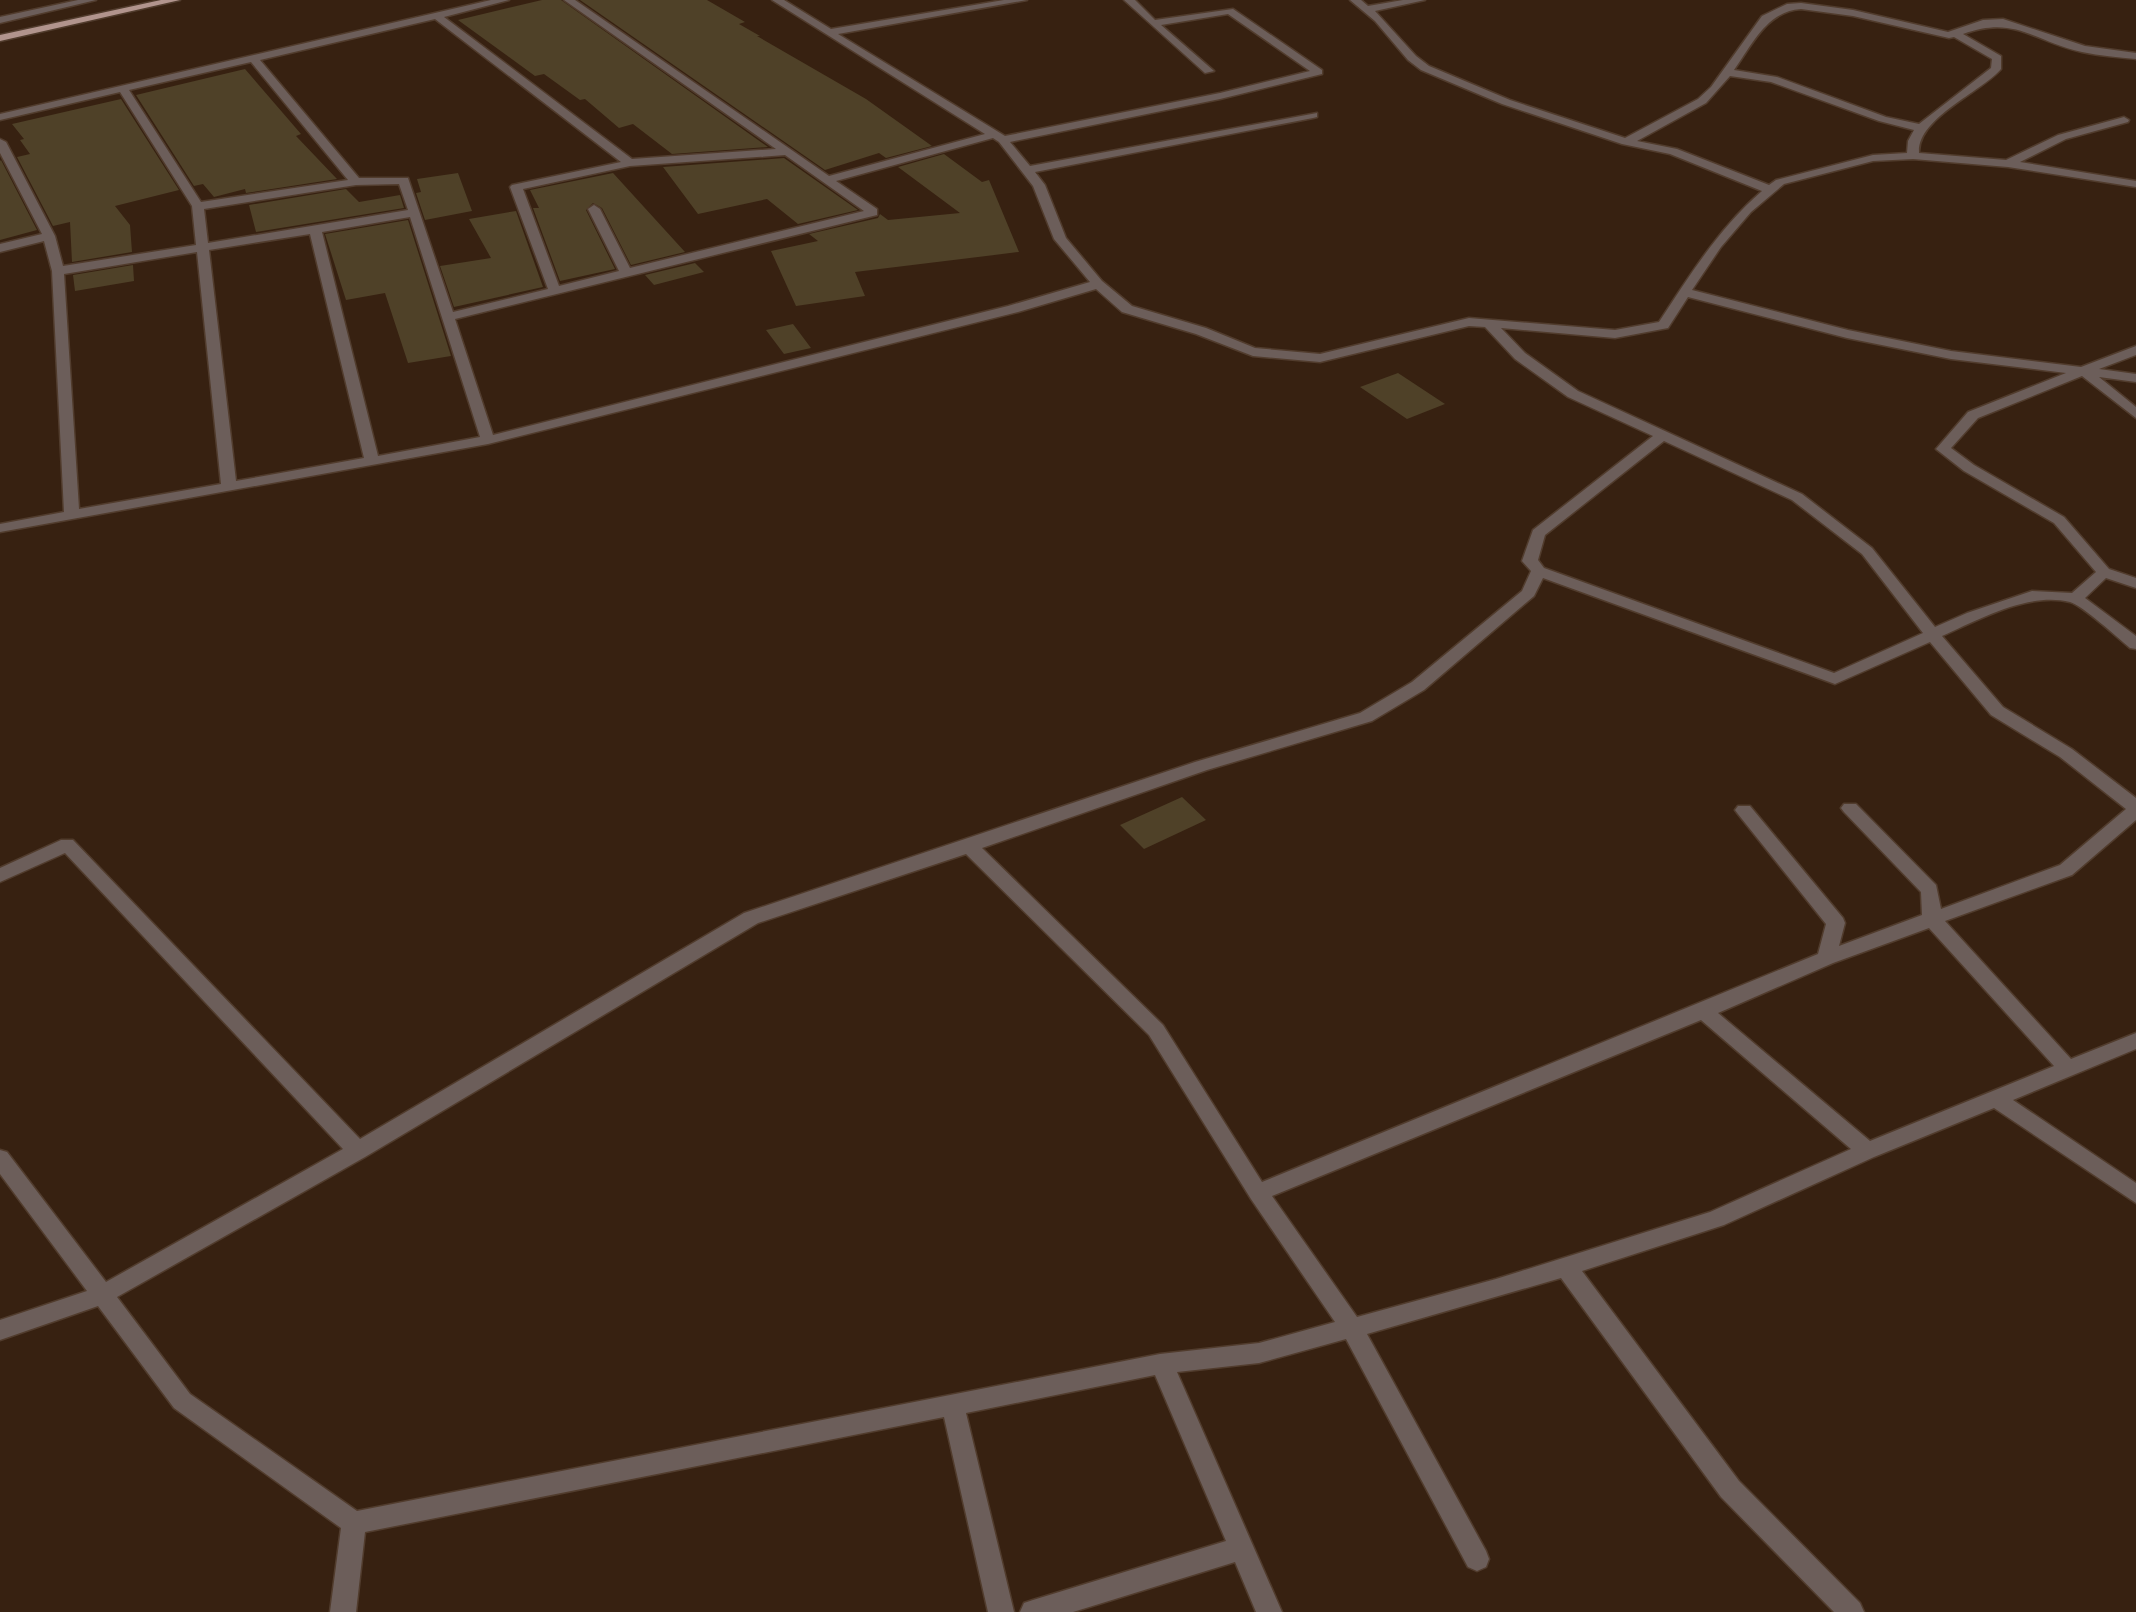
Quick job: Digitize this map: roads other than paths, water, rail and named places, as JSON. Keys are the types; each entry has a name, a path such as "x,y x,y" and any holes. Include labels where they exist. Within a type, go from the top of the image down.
{"main road":[{"path":"0,29 133,0"},
{"path":"0,38 176,0"}],"street":[{"path":"0,19 91,0"},
{"path":"0,117 504,0"},
{"path":"448,317 873,212 569,0"},
{"path":"777,0 1000,137 1039,185 1060,239 1098,284 1128,309 1201,331 1253,352 1320,358 1469,322 1615,334 1663,325 1716,245 1747,209 1780,182 1872,158 1913,156 2008,164 2136,184"},
{"path":"830,32 1022,0"},
{"path":"1129,0 1209,71"},
{"path":"1355,0 1425,68 1506,102 1626,142 1673,151 1770,190"},
{"path":"1367,9 1420,0"},
{"path":"1626,142 1702,102 1766,18 1783,3 1853,13 1932,33 1956,34 1983,23 2003,22 2083,49 2136,56"},
{"path":"828,180 1000,137 1220,96 1318,72 1230,11 1153,23"},
{"path":"438,16 630,163"},
{"path":"1913,156 1913,140 1921,128 1996,69 1997,58 1956,34"},
{"path":"253,58 356,182"},
{"path":"1725,72 1773,79 1883,119 1921,128"},
{"path":"123,89 198,206 229,487"},
{"path":"1028,170 1313,115"},
{"path":"2008,164 2062,137 2124,120"},
{"path":"0,142 49,236 58,271 72,515"},
{"path":"555,291 516,187 630,163 786,152"},
{"path":"198,206 356,182 404,180 488,440"},
{"path":"594,209 626,273"},
{"path":"58,271 414,213"},
{"path":"315,229 372,461"},
{"path":"0,248 49,236"},
{"path":"0,528 488,440 1013,309 1098,284"},
{"path":"1685,292 1847,334 1951,355 2136,378"},
{"path":"1258,1193 1703,1012 1826,958 2066,870 2136,808 2066,753 1997,710 1931,633 1867,551 1797,497 1573,394 1520,356 1489,323"},
{"path":"2136,349 1973,415 1942,449 1969,468 2059,520 2104,572 2136,583"},
{"path":"2083,371 2136,414"},
{"path":"1662,436 1538,533 1530,561 1539,571 1835,678 1931,633 2032,596 2076,598 2136,644"},
{"path":"0,1330 102,1295 358,1151 751,918 1201,766 1366,717 1418,686 1482,633 1529,593 1539,571"},
{"path":"2076,598 2104,572"},
{"path":"1850,808 1930,890 1932,919 2068,1069"},
{"path":"1744,810 1836,923 1826,958"},
{"path":"0,876 67,844 358,1151"},
{"path":"969,846 1156,1030 1258,1193 1352,1328 1477,1559"},
{"path":"1703,1012 1867,1151"},
{"path":"0,1158 182,1401 354,1522 1162,1364 1259,1353 1352,1328 1566,1267 1716,1219 1867,1151 2136,1041"},
{"path":"1996,1099 2136,1194"},
{"path":"1566,1267 1730,1489 1851,1612"},
{"path":"1162,1364 1269,1612"},
{"path":"953,1405 1001,1612"},
{"path":"343,1612 354,1522"},
{"path":"1033,1612 1241,1548"}]}
